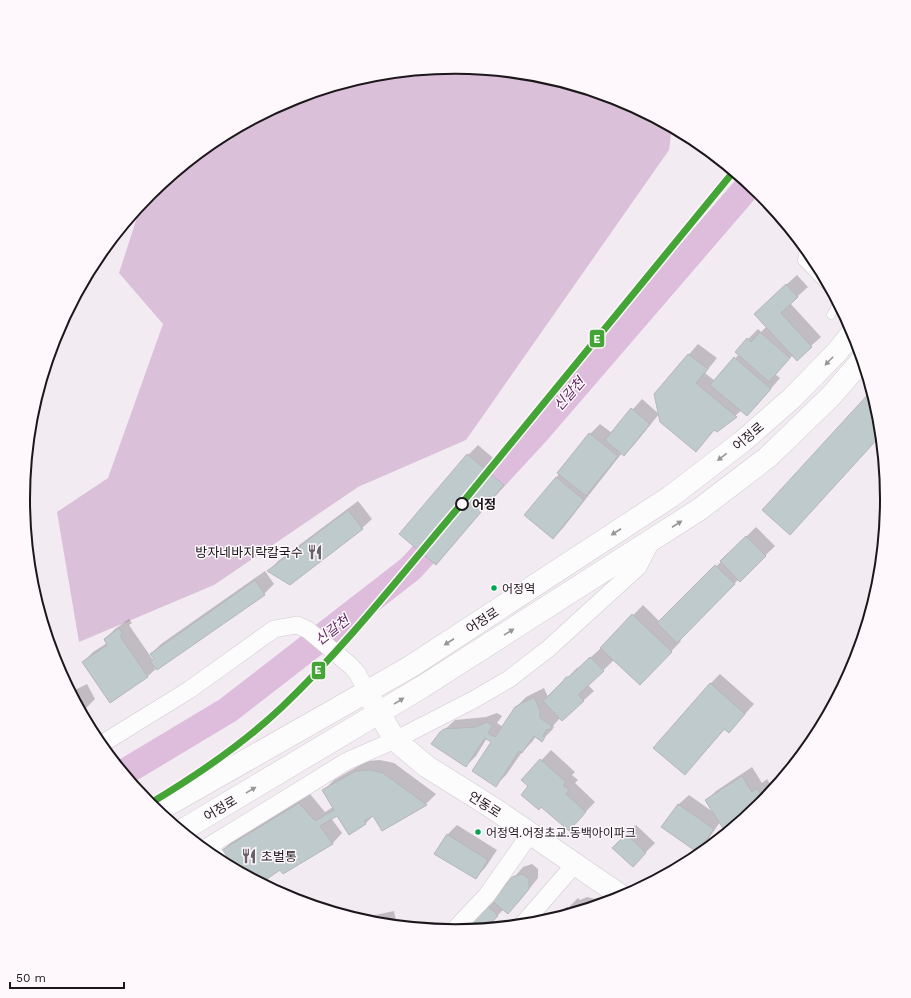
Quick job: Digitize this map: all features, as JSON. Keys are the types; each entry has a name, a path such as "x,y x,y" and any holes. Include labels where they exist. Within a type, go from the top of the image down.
{"main road":[{"name":"어정로","path":"163,808 410,667 670,498 743,441 792,398 836,354 849,337"},
{"name":"어정로","path":"186,829 379,714 700,509 768,457 831,396 859,364"},
{"name":"언동로","path":"367,691 394,740 426,766 496,810 617,893"}],"street":[{"path":"210,846 347,761 394,740 473,700 503,682 542,653 638,567 652,540"},
{"path":"106,741 189,690 274,629 297,625 308,630 351,666 357,673 367,691"},
{"path":"459,924 487,895 530,834"},
{"path":"528,918 575,864"}],"lane":[{"path":"803,254 802,261 819,279"},
{"path":"831,315 835,307"}],"shaded area":[{"path":"428,74 483,74 511,77 566,88 592,96 644,117 671,133 669,150 466,440 358,487 214,585 79,642 57,512 108,478 163,324 119,273 137,217 175,179 196,161 219,145 267,117 319,96 345,88 400,77"}],"building":[{"path":"786,284 798,297 781,313 812,347 797,361 754,314"},
{"path":"760,332 790,358 769,382 735,352 747,338 751,342"},
{"path":"688,354 708,369 696,383 737,417 717,432 714,430 696,452 660,422 654,394"},
{"path":"734,357 771,389 747,416 710,385"},
{"path":"868,394 877,440 790,535 762,510"},
{"path":"631,408 650,424 624,456 605,440"},
{"path":"589,433 618,456 586,496 557,473"},
{"path":"467,454 504,485 436,565 399,534"},
{"path":"556,477 584,500 553,539 524,515"},
{"path":"348,510 363,529 290,585 267,571"},
{"path":"746,536 766,556 740,582 720,561"},
{"path":"715,565 735,584 677,643 657,623"},
{"path":"255,580 265,595 157,670 150,661 154,659 150,654"},
{"path":"632,614 672,652 640,685 600,648"},
{"path":"119,628 123,634 120,636 148,677 110,703 82,662 107,645 104,639"},
{"path":"590,657 604,671 578,695 584,701 562,721 543,701 566,677 569,677"},
{"path":"710,683 745,714 729,733 724,729 685,775 653,748"},
{"path":"534,697 540,710 540,718 552,726 550,730 547,729 543,736 545,737 542,742 534,736 522,753 519,751 496,787 472,771 491,742 485,738 466,767 431,744 444,729 475,727 487,722 493,726 488,733 495,737 515,707"},
{"path":"540,759 566,782 563,785 569,790 566,794 586,812 569,831 541,807 539,810 521,795 528,786 521,780"},
{"path":"370,770 383,773 427,805 382,831 373,816 364,821 366,824 349,835 337,816 320,826 333,844 283,874 280,870 265,880 229,859 222,850 299,803 315,821 334,810 322,790 356,771"},
{"path":"742,776 752,792 757,788 761,795 724,830 705,800"},
{"path":"678,804 714,829 701,847 695,851 661,827"},
{"path":"447,834 488,860 476,879 434,854"},
{"path":"626,834 646,853 633,867 612,848"},
{"path":"522,874 529,879 529,889 508,914 492,901 512,877"},
{"path":"488,906 498,916 491,923 469,924"},
{"path":"577,906 566,910 563,911 567,907 569,909"}],"waterway":[{"name":"신갈천","path":"128,770 228,710 410,569 539,429 746,189"}],"transit line":[{"name":"E","path":"155,800 235,747 267,721 306,684 373,610 731,175"}],"place":[{"name":"어정","path":"462,504"},
{"name":"방자네바지락칼국수","path":"315,552"},
{"name":"어정역","path":"494,588"},
{"name":"어정역.어정초교.동백아이파크","path":"478,832"},
{"name":"초벌통","path":"249,856"}]}
